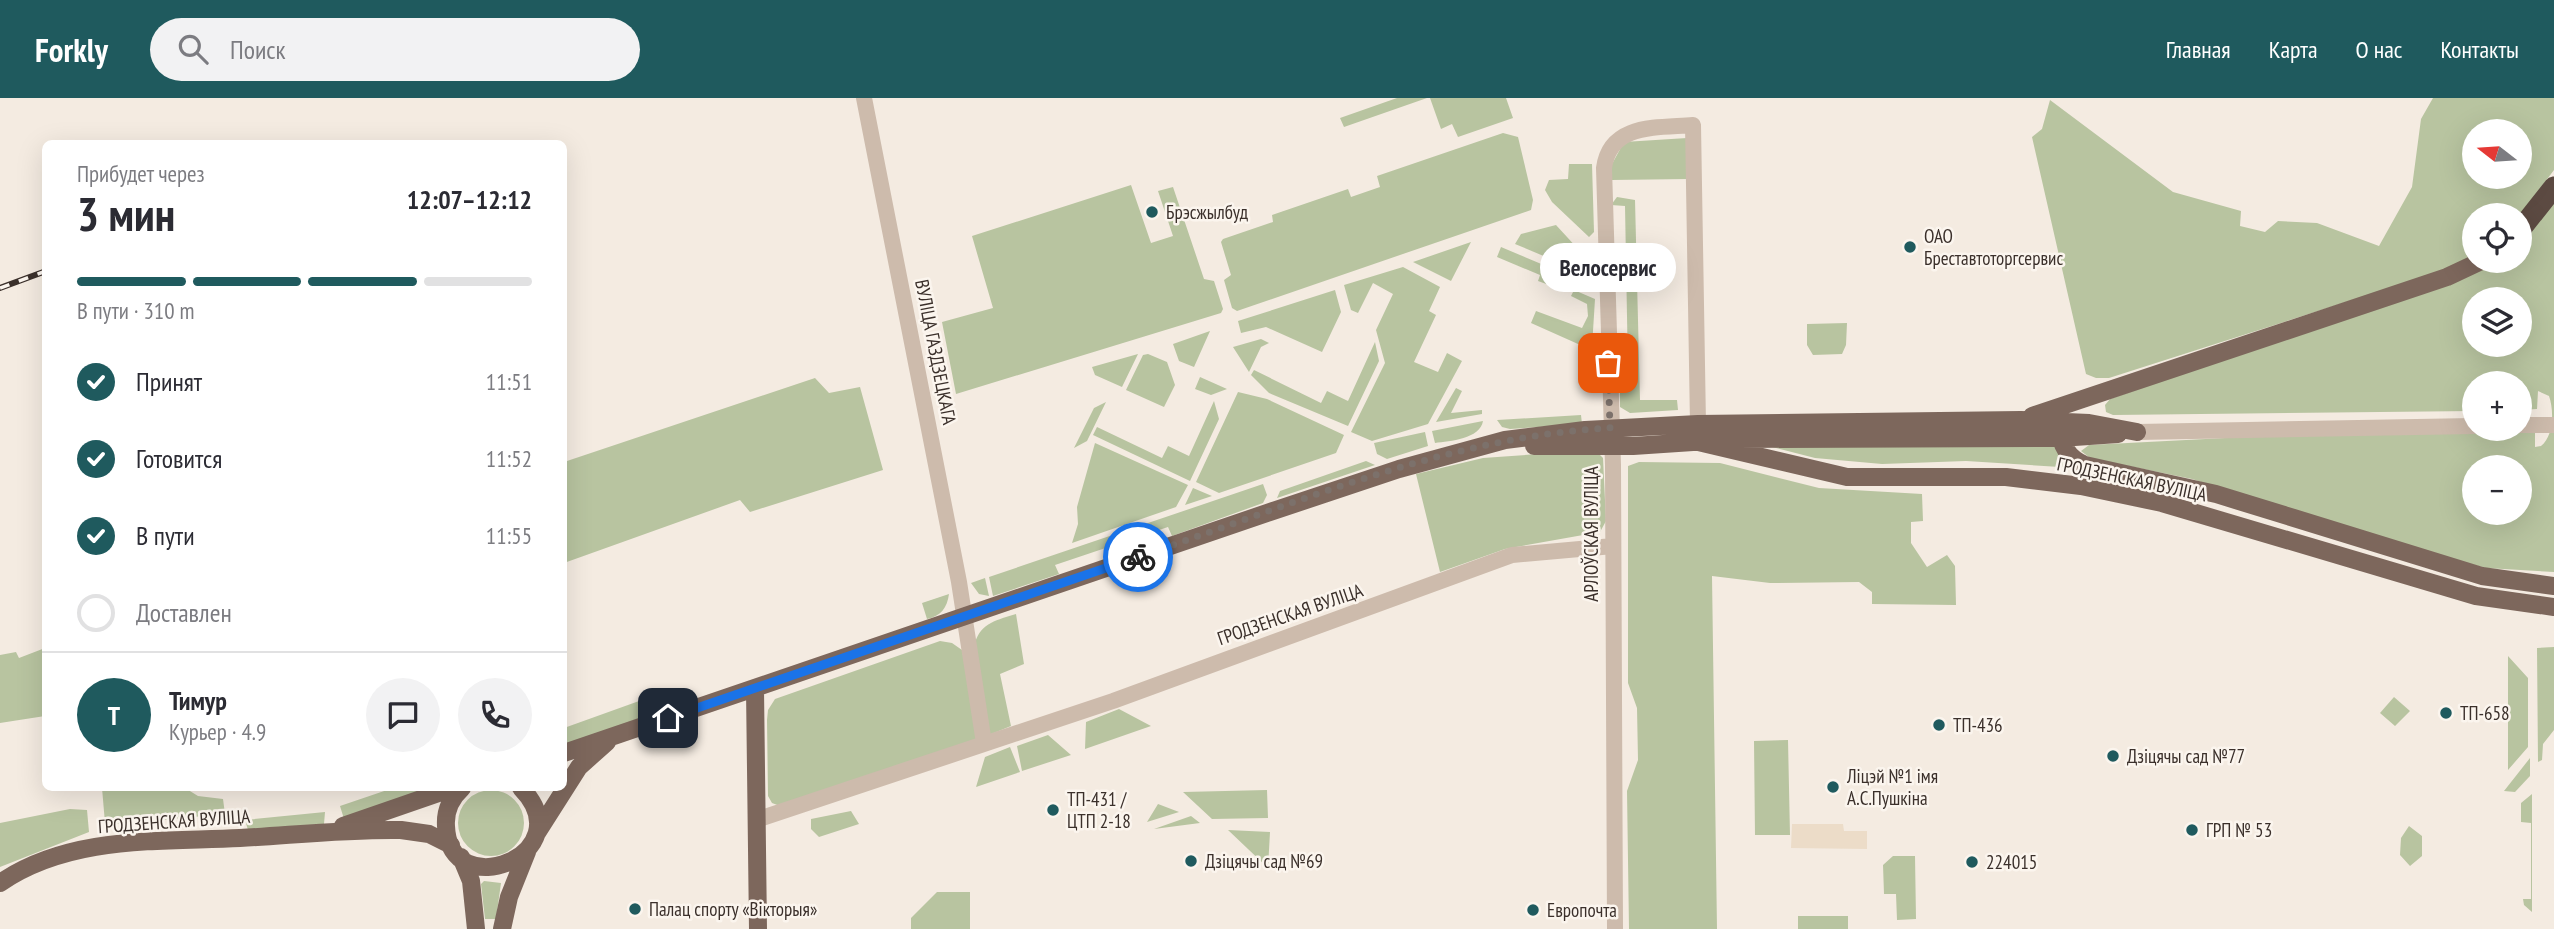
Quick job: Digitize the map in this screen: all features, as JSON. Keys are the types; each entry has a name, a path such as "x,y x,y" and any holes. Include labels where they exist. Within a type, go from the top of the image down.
{"highway":[{"path":"2532,215 2554,187"}],"main road":[{"path":"2021,420 2462,270"},
{"name":"ГРОДЗЕНСКАЯ ВУЛІЦА","path":"567,751 1399,469 1467,450 1548,446 1611,437 2021,420 2060,430"},
{"name":"ГРОДЗЕНСКАЯ ВУЛІЦА","path":"1696,433 2060,430 2137,432"},
{"name":"ГРОДЗЕНСКАЯ ВУЛІЦА","path":"2060,430 2067,453 2085,466 2216,494 2482,576 2554,586"},
{"name":"ГРОДЗЕНСКАЯ ВУЛІЦА","path":"1696,433 1847,477 2006,477 2081,486 2162,503 2476,596 2554,607"},
{"path":"755,688 758,929"},
{"name":"ГРОДЗЕНСКАЯ ВУЛІЦА","path":"567,787 579,768 615,737"},
{"name":"ГРОДЗЕНСКАЯ ВУЛІЦА","path":"315,833 444,791"},
{"path":"459,791 450,802 446,816 456,851 471,881 476,929"},
{"path":"502,929 509,897 532,842 536,810 523,791"},
{"name":"ГРОДЗЕНСКАЯ ВУЛІЦА","path":"0,883 33,867 98,846 161,840 409,830 429,834 474,865 504,867 518,860 564,791"}],"street":[{"name":"ВУЛІЦА ГАЗДЗЕЦКАГА","path":"864,98 965,615"},
{"name":"АРЛОЎСКАЯ ВУЛІЦА","path":"1615,929 1613,546 1604,169 1614,142 1633,131 1693,125 1696,433"},
{"path":"2532,425 2554,425"},
{"name":"ГРОДЗЕНСКАЯ ВУЛІЦА","path":"2137,432 2462,426"},
{"name":"ГРОДЗЕНСКАЯ ВУЛІЦА","path":"756,820 1113,701 1512,555 1595,545 1613,546"},
{"path":"965,615 984,743"}],"green space":[{"path":"1397,98 1427,98 1344,127 1340,118"},
{"path":"1430,98 1506,98 1513,118 1458,137 1452,124 1441,129"},
{"path":"2433,98 2554,98 2554,170 2529,203 2462,203 2462,262 2443,271 2109,378 2096,378 2086,374 2032,137 2042,129 2050,100 2173,192 2241,211 2240,226 2265,232 2278,221 2317,223 2379,246 2412,187 2421,119"},
{"path":"1503,133 1518,137 1533,200 1531,210 1237,311 1232,308 1224,280 1231,275 1221,242 1223,239 1273,222 1272,215 1348,189 1351,197 1380,187 1377,176"},
{"path":"1687,138 1688,179 1611,180 1612,164 1624,142"},
{"path":"1569,164 1592,164 1594,232 1589,237 1552,202 1545,190 1549,180 1568,179"},
{"path":"1131,185 1151,243 1173,236 1158,191 1173,187 1204,279 1214,281 1223,309 1221,313 956,394 942,322 993,308 972,236"},
{"path":"1617,197 1635,200 1640,400 1677,400 1678,410 1630,413 1620,407 1620,376 1628,371 1625,206 1611,205"},
{"path":"2554,197 2554,572 2486,568 2405,547 2192,479 2090,458 2081,451 2089,445 2320,433 2462,431 2462,441 2532,441 2532,430 2535,430 2535,447 2541,446 2548,436 2552,408 2549,396 2538,391 2537,409 2532,409 2532,371 2462,371 2462,411 2113,415 2106,412 2105,405 2110,399 2470,273 2532,273 2532,224"},
{"path":"1556,225 1590,262 1596,278 1515,244 1521,234"},
{"path":"1471,242 1451,281 1413,262"},
{"path":"1501,247 1558,271 1549,285 1538,281 1540,275 1497,257"},
{"path":"1403,267 1440,287 1429,311 1436,315 1414,362 1438,372 1447,353 1462,361 1428,424 1372,441 1351,432 1385,363 1376,330 1393,294 1373,283 1358,313 1351,310 1344,285"},
{"path":"1335,290 1341,312 1322,352 1266,327 1241,333 1238,321"},
{"path":"1574,290 1595,299 1592,347 1587,348 1531,323 1536,311 1582,328 1588,316 1587,304 1571,296"},
{"path":"1847,323 1846,345 1842,354 1813,355 1807,345 1807,324"},
{"path":"1210,331 1194,367 1179,361 1173,344"},
{"path":"1261,339 1269,343 1261,347 1249,372 1233,347"},
{"path":"1375,342 1379,361 1348,426 1269,393 1251,375 1254,370 1321,403 1327,391 1348,401"},
{"path":"1138,354 1122,387 1095,375 1092,367"},
{"path":"1148,354 1167,362 1175,385 1164,407 1126,390 1143,355"},
{"path":"1200,377 1227,389 1211,395 1195,389"},
{"path":"815,378 829,393 860,387 883,470 750,512 740,500 567,562 567,461"},
{"path":"1456,388 1462,391 1451,413 1482,410 1482,414 1436,422"},
{"path":"1238,392 1267,399 1344,435 1336,453 1219,493 1196,482"},
{"path":"1214,401 1219,419 1190,481 1093,435 1097,427 1162,458 1168,446 1189,456"},
{"path":"1106,402 1087,441 1074,448 1094,408"},
{"path":"1581,415 1582,424 1510,429 1502,427 1497,420"},
{"path":"1483,421 1481,427 1470,435 1435,443 1432,431"},
{"path":"1425,432 1428,446 1387,459 1377,454 1374,443"},
{"path":"1741,439 2052,440 2063,461 2069,465 2165,489 2060,467 1966,461 1882,464 1815,458"},
{"path":"1095,443 1188,485 1176,507 1072,543 1078,524 1077,507"},
{"path":"1595,450 1603,458 1606,521 1600,532 1505,549 1440,572 1416,474 1483,458"},
{"path":"1366,461 1375,465 1277,498 1280,491"},
{"path":"1639,462 1720,463 1819,488 1922,494 1923,521 1911,522 1911,543 1927,567 1947,555 1955,566 1956,605 1872,604 1872,592 1859,582 1770,583 1712,576 1717,929 1629,929 1627,791 1638,760 1637,708 1628,683 1628,466"},
{"path":"1263,484 1267,495 1263,503 1172,536 1168,527 1055,565 1059,574 993,596 989,577"},
{"path":"1193,488 1212,496 1185,505"},
{"path":"985,578 989,596 979,594 971,583"},
{"path":"949,594 942,611 927,619 922,603"},
{"path":"1016,614 1024,664 1000,674 1011,726 989,735 975,643 986,626"},
{"path":"940,641 952,643 962,650 978,739 780,806 772,803 768,796 767,720 768,710 775,699"},
{"path":"2554,647 2554,730 2543,744 2542,760 2538,762 2537,648"},
{"path":"42,649 42,716 0,723 0,655 16,652 19,658"},
{"path":"2508,656 2528,678 2528,747 2508,770"},
{"path":"653,696 658,712 567,744 567,727"},
{"path":"2394,697 2410,711 2395,726 2380,713"},
{"path":"1119,709 1151,726 1085,749 1086,722"},
{"path":"1048,735 1071,755 1022,771 1017,746"},
{"path":"1788,740 1790,835 1755,835 1754,741"},
{"path":"1010,747 1020,772 976,787 985,757"},
{"path":"2530,758 2530,776 2515,792 2504,791"},
{"path":"1267,790 1268,818 1212,819 1183,792"},
{"path":"102,791 190,791 198,796 223,799 225,814 108,825 105,823"},
{"path":"384,791 430,791 344,819 340,806"},
{"path":"485,791 497,791 509,796 518,805 523,817 521,836 514,846 504,853 491,856 478,853 468,846 461,836 458,823 461,810 468,800"},
{"path":"2532,794 2532,912 2524,905 2523,899 2531,899 2531,823 2521,822 2521,803"},
{"path":"1158,804 1179,812 1147,822"},
{"path":"70,809 87,810 89,832 0,867 0,823"},
{"path":"851,811 859,824 819,837 811,829 811,819"},
{"path":"325,812 324,824 248,830 245,820"},
{"path":"1191,816 1200,823 1154,829"},
{"path":"2409,826 2422,836 2422,856 2410,866 2400,855 2401,838"},
{"path":"1228,830 1270,832 1268,868"},
{"path":"1893,856 1915,856 1916,919 1897,920 1896,894 1884,894 1883,865"},
{"path":"484,881 501,883 496,919 485,919 481,884"},
{"path":"937,892 970,892 970,929 911,929 911,918"},
{"path":"1798,916 1848,916 1848,929 1798,929"}],"shaded area":[{"path":"1792,824 1843,824 1844,831 1867,831 1867,849 1791,848"}],"railway":[{"path":"0,288 42,272"}],"way so far":[{"path":"1138,557 1399,469 1490,443 1610,428 1608,363"}],"place":[{"name":"Брэсжылбуд","path":"1152,212"},
{"name":"ОАО Бреставтоторгсервис","path":"1910,247"},
{"name":"Велосервис","path":"1608,363"},
{"name":"ТП-658","path":"2446,713"},
{"name":"ТП-436","path":"1939,725"},
{"name":"Дзіцячы сад №77","path":"2113,756"},
{"name":"Ліцэй №1 імя А.С.Пушкіна","path":"1833,787"},
{"name":"ТП-431 / ЦТП 2-18","path":"1053,810"},
{"name":"ГРП № 53","path":"2192,830"},
{"name":"Дзіцячы сад №69","path":"1191,861"},
{"name":"224015","path":"1972,862"},
{"name":"Палац спорту «Вікторыя»","path":"635,909"},
{"name":"Европочта","path":"1533,910"}],"route":[{"path":"668,718 1138,557"}]}
